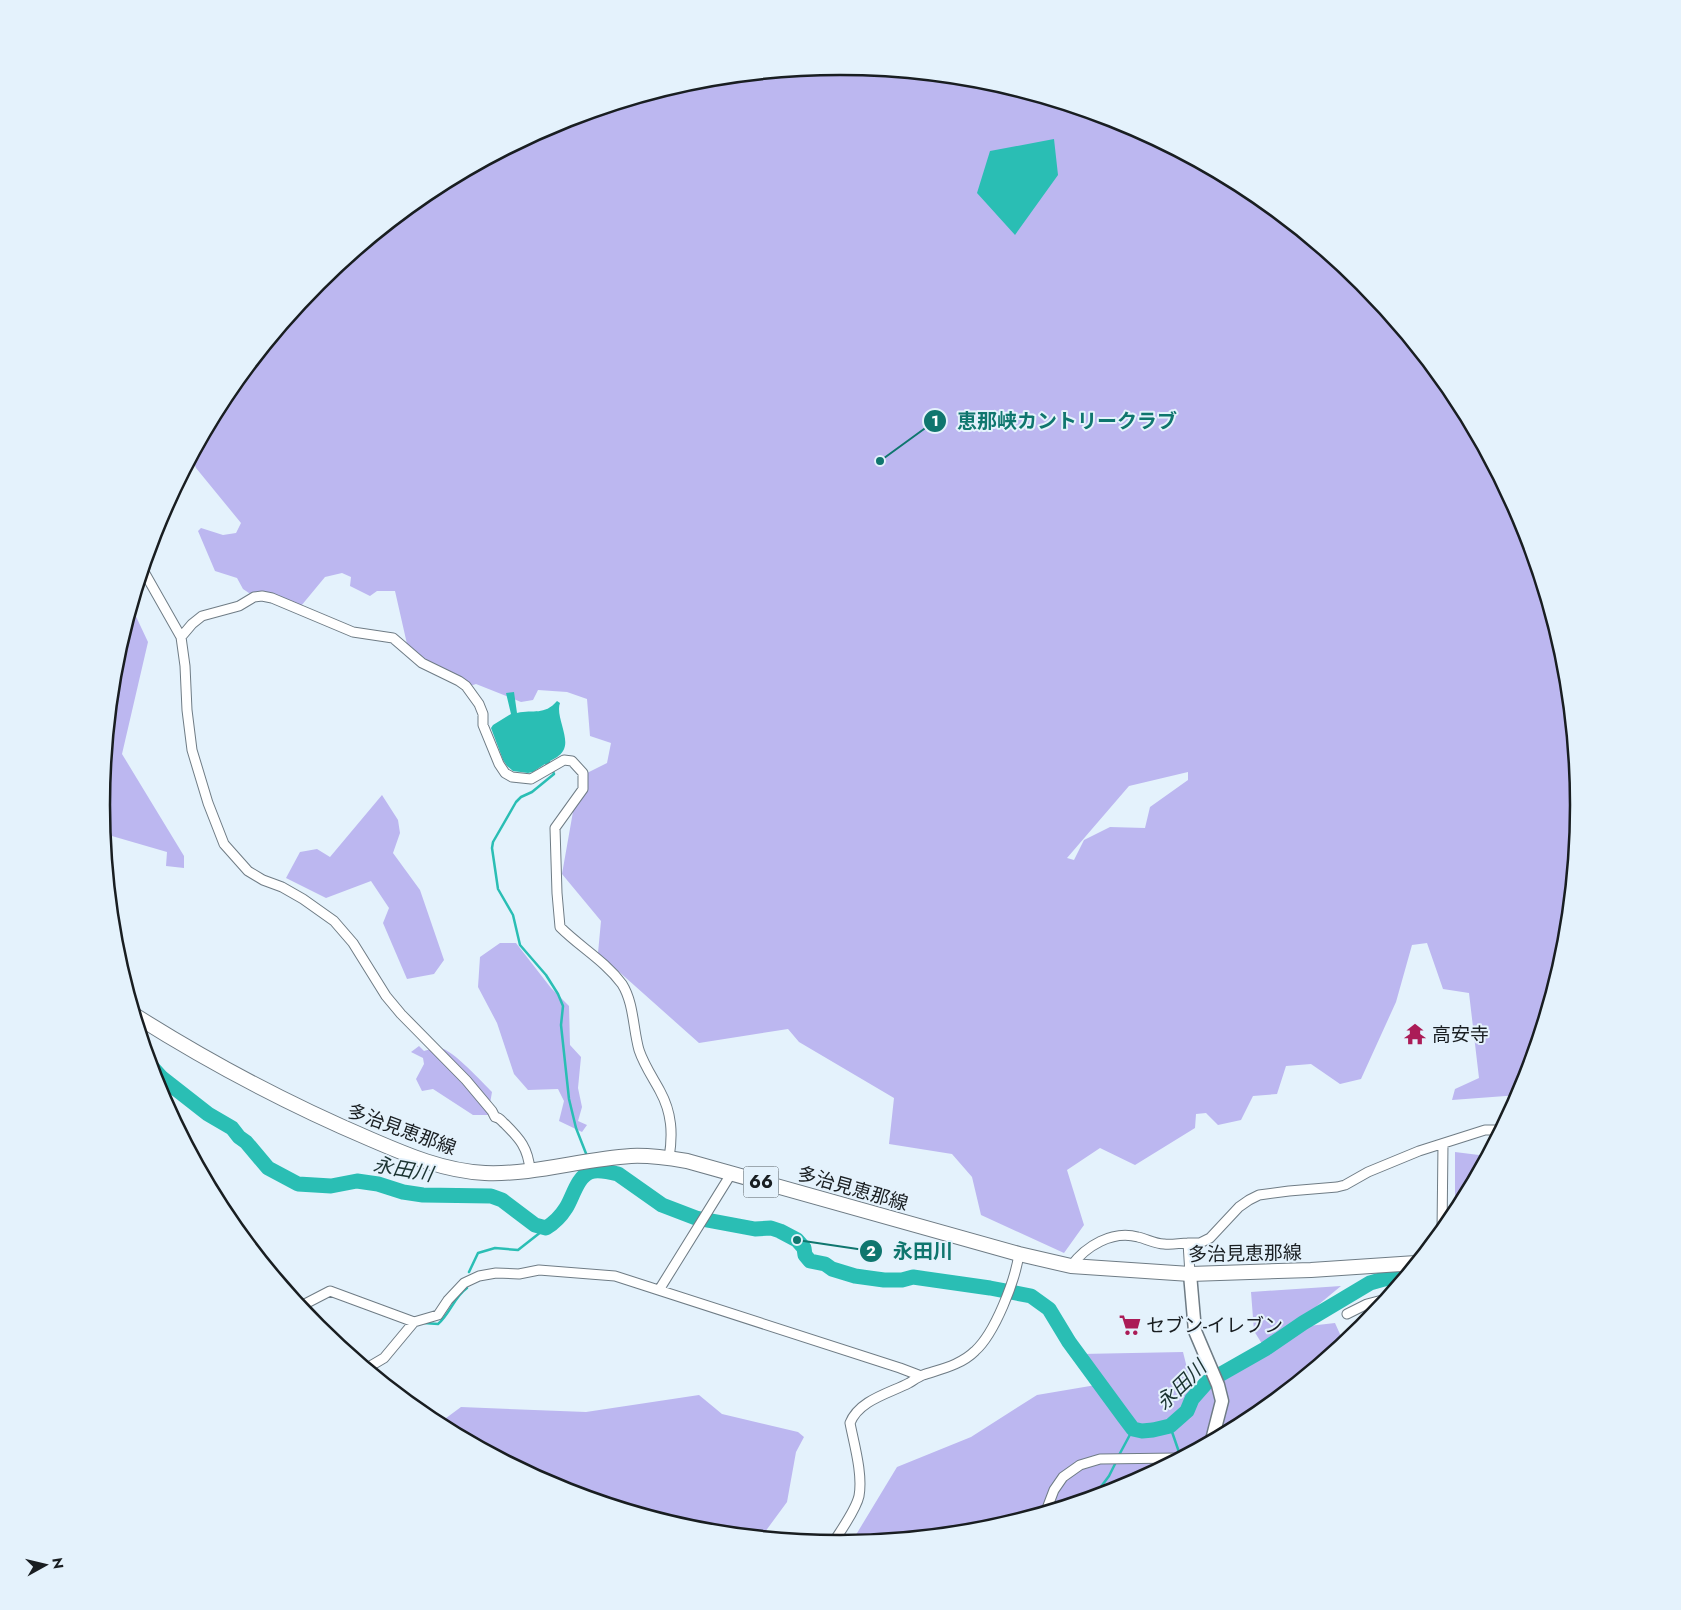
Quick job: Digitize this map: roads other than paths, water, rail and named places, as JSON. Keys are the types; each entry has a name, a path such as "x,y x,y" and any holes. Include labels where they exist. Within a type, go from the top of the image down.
{"main road":[{"name":"多治見恵那線","path":"143,1020 300,1108 410,1156 453,1169 484,1173 530,1170 625,1157 669,1158 687,1161 1019,1254 1071,1266 1190,1274 1406,1265"}],"street":[{"path":"147,577 181,637 192,750 208,804 224,844 248,871 303,899 334,921 353,943 386,996 401,1014 466,1080 492,1111 495,1118 499,1118 517,1135 528,1156 530,1170"},
{"path":"181,637 202,616 239,606 254,597 262,596 288,604 353,632 393,638 408,649 415,658 459,681 471,692 483,714 483,725 498,764 505,773 512,777 531,779 564,760 572,761 583,772 583,788 555,828 560,927 605,965 618,979 627,993 639,1050 668,1111 672,1130 669,1158"},
{"path":"1071,1266 1077,1258 1088,1250 1106,1238 1113,1236 1137,1236 1164,1244 1200,1243 1210,1238 1239,1207 1259,1195 1336,1187 1420,1151 1485,1130 1494,1130"},
{"path":"1442,1218 1443,1144"},
{"path":"659,1290 732,1174"},
{"path":"1188,1243 1195,1331 1218,1385 1222,1401 1214,1432"},
{"path":"838,1535 859,1497 858,1461 850,1423 852,1417 862,1407 921,1376 944,1369 961,1361 974,1352 985,1340 1011,1286 1019,1254"},
{"path":"372,1365 384,1358 414,1322 438,1315 448,1300 464,1283 479,1276 496,1273 520,1274 540,1270 554,1270 615,1276 921,1376"},
{"path":"307,1303 330,1291 414,1322"},
{"path":"1347,1314 1374,1302"},
{"path":"1049,1504 1054,1490 1063,1477 1080,1465 1100,1459 1166,1458"}],"waterway":[{"path":"552,769 554,774 516,802 493,842 492,848 498,889 513,915 520,945 546,975 563,1006 561,1025 569,1099 576,1128 587,1156"},
{"name":"永田川","path":"164,1080 208,1114 232,1128 268,1168 298,1184 331,1186 357,1181 423,1195 491,1196 502,1200 535,1225 546,1228 560,1217 582,1178 590,1172 604,1171 618,1174 662,1205 696,1218 755,1229 771,1228 780,1231 797,1240 804,1248 805,1255 810,1261 825,1264 832,1269 855,1276 884,1280 902,1280 913,1277 1031,1296 1049,1309 1069,1342 1133,1429 1142,1431 1170,1426 1187,1411 1192,1399 1207,1382 1265,1349 1303,1323 1370,1283 1396,1277"},
{"path":"469,1272 478,1253 495,1248 518,1250 546,1228"},
{"path":"424,1323 438,1324 467,1288"},
{"path":"1170,1426 1179,1452"},
{"path":"1118,1457 1133,1429"},
{"path":"1102,1486 1116,1462"}],"place":[{"name":"恵那峡カントリークラブ","path":"880,461"},
{"name":"高安寺","path":"1415,1034"},
{"name":"永田川","path":"797,1240"},
{"name":"セブン-イレブン","path":"1130,1325"}]}
